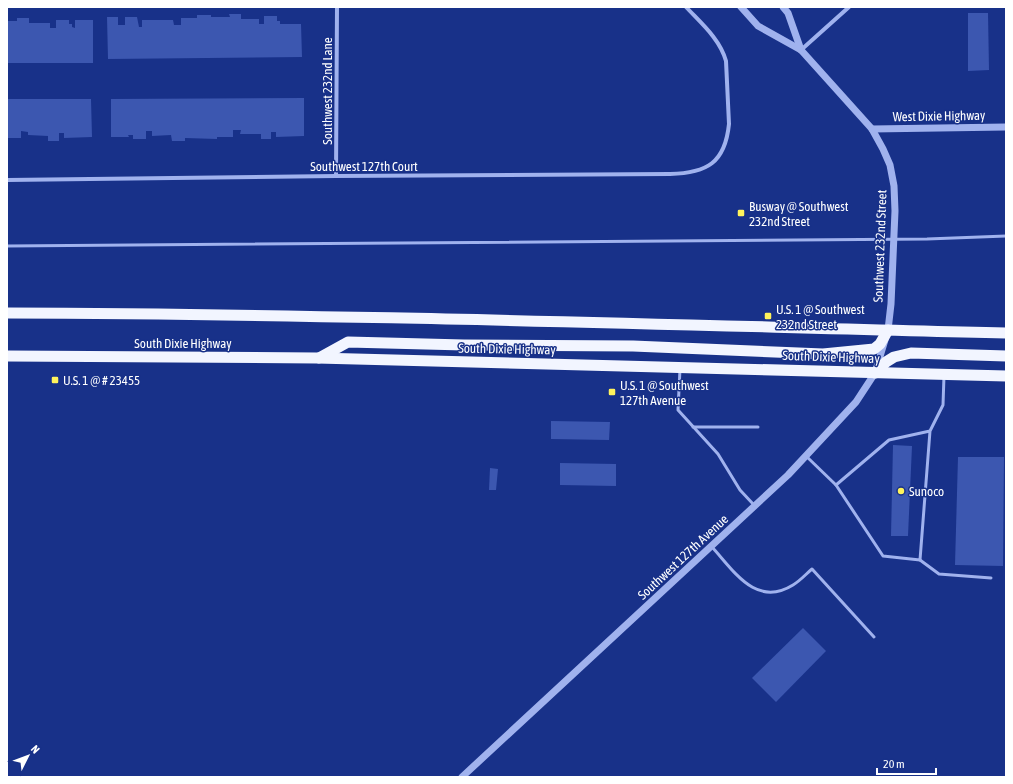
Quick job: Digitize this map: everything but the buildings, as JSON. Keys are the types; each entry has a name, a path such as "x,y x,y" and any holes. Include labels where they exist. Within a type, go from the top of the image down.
{"highway":[{"name":"South Dixie Highway","path":"7,314 210,314 1006,333"},
{"path":"318,358 348,342 464,345 633,346 823,354 874,349 880,344 888,330"},
{"path":"875,373 886,362 894,357 911,353 1006,356"},
{"name":"South Dixie Highway","path":"7,356 318,358 1006,376"}],"street":[{"name":"Southwest 232nd Lane","path":"336,176 337,7"},
{"name":"Southwest 127th Court","path":"7,180 687,174 697,172 705,168 717,158 725,142 729,124 726,61 724,54 716,40 686,7"},
{"name":"Southwest 232nd Street","path":"741,7 758,26 801,50 872,129 883,149 893,174 896,211 888,330"},
{"name":"Southwest 232nd Street","path":"782,7 788,13 801,50"},
{"path":"801,50 849,7"},
{"name":"West Dixie Highway","path":"872,129 1006,127"},
{"name":"Southwest 127th Avenue","path":"462,777 788,476 856,402 875,373 888,330"}],"lane":[{"path":"7,246 927,239 1006,236"},
{"path":"680,367 678,410 718,454 740,490 755,507"},
{"path":"920,560 930,431 943,405 944,374"},
{"path":"693,427 758,427"},
{"path":"836,485 889,440 930,431"},
{"path":"806,456 836,485 883,556 920,560 939,574 991,578"},
{"path":"712,547 746,584 757,591 771,592 782,590 793,585 812,569 874,637"}],"place":[{"name":"Busway @ Southwest 232nd Street","path":"741,213"},
{"name":"U.S. 1 @ Southwest 232nd Street","path":"768,316"},
{"name":"U.S. 1 @ # 23455","path":"55,380"},
{"name":"U.S. 1 @ Southwest 127th Avenue","path":"612,392"},
{"name":"Sunoco","path":"901,491"}]}
